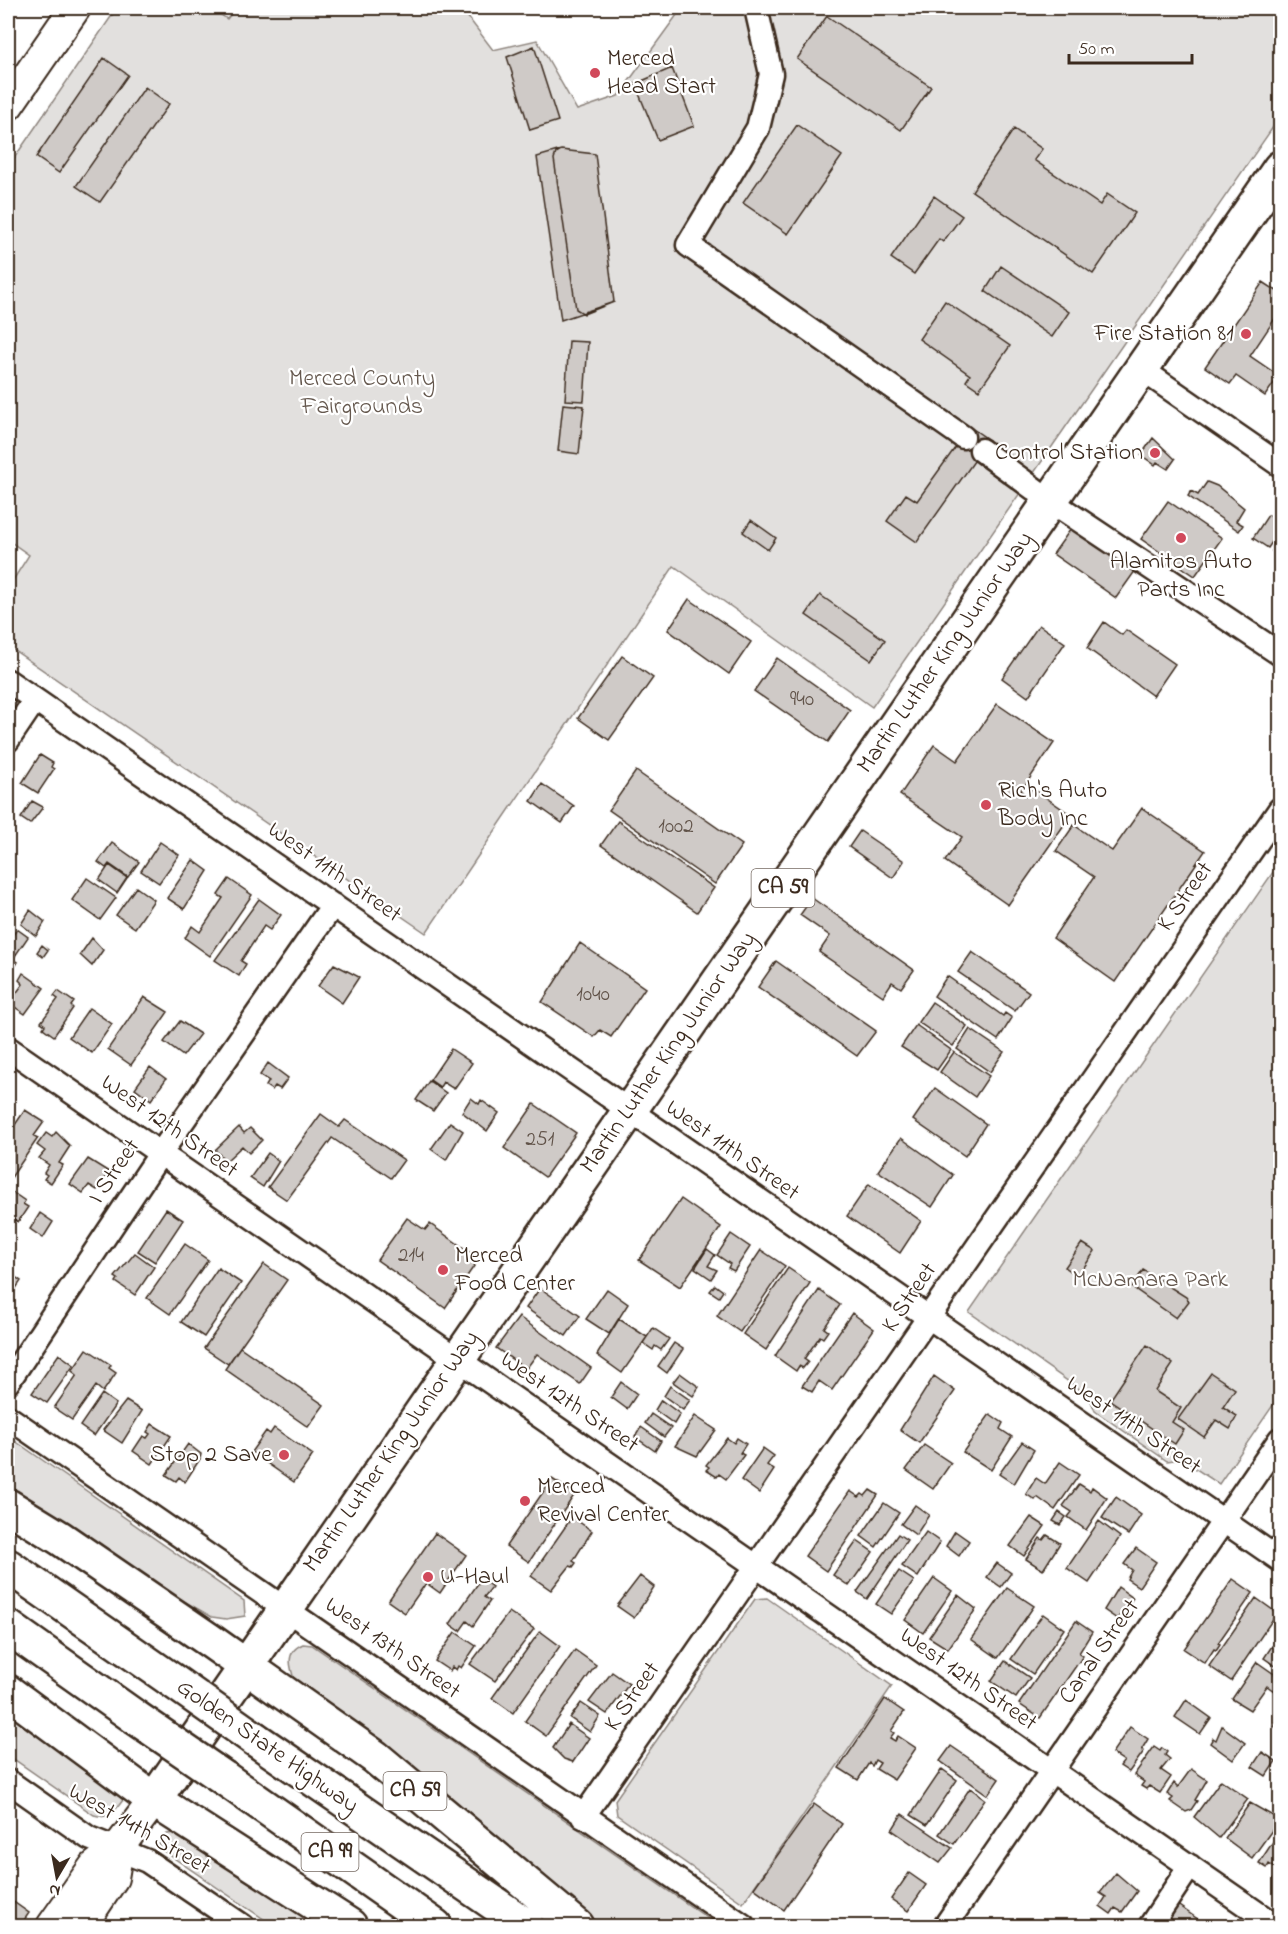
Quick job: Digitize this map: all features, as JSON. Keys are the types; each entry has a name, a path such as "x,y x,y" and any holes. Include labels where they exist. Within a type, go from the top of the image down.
{"highway":[{"name":"Martin Luther King Junior Way","path":"154,1800 456,1359 1052,502 1141,369 1281,168"},
{"path":"8,1506 60,1538 246,1665"},
{"name":"Golden State Highway","path":"8,1566 527,1926"},
{"name":"Golden State Highway","path":"8,1627 435,1926"},
{"name":"CA 59","path":"246,1665 375,1757 577,1926"},
{"path":"8,1692 154,1800 350,1926"}],"main road":[{"path":"8,105 75,8"},
{"name":"Martin Luther King Junior Way","path":"52,1926 94,1867 118,1848 154,1800"},
{"name":"Martin Luther King Junior Way","path":"81,1926 113,1878 118,1848"}],"street":[{"path":"756,8 771,74 758,128 688,245 963,437"},
{"path":"1141,369 1281,465"},
{"path":"981,450 1052,502 1281,654"},
{"name":"West 11th Street","path":"8,681 628,1112 1281,1560"},
{"path":"8,740 35,700"},
{"name":"K Street","path":"584,1817 1129,1025 1281,809"},
{"name":"I Street","path":"8,1382 160,1154 333,905"},
{"name":"West 12th Street","path":"8,1048 1276,1926"},
{"name":"West 13th Street","path":"8,1417 744,1926"},
{"name":"Canal Street","path":"945,1926 1281,1439"},
{"name":"West 14th Street","path":"8,1780 89,1838 147,1861 243,1926"},
{"path":"1150,1926 1190,1866"}],"green space":[{"name":"Merced County Fairgrounds","path":"117,8 211,8 227,19 236,8 461,8 493,50 537,40 577,110 618,96 682,8 1280,8 1280,117 872,707 674,566 426,933 8,646 8,588 29,555 8,540 8,167"},
{"name":"McNamara Park","path":"1280,862 1280,1395 1219,1484 1181,1459 1167,1461 1095,1411 1089,1396 969,1312"},
{"path":"8,1436 244,1601 245,1616 226,1619 212,1617 152,1583 8,1487"},
{"path":"767,1598 892,1686 743,1903 617,1815 615,1800 755,1599"},
{"path":"303,1644 312,1645 719,1926 596,1926 380,1748 296,1685 290,1661 293,1651"},
{"path":"8,1704 122,1791 123,1800 114,1811 108,1816 94,1815 8,1755"},
{"path":"175,1833 333,1926 274,1926 162,1850 159,1844 167,1834"}],"building":[{"path":"827,16 931,87 901,130 797,59"},
{"path":"534,46 558,121 530,130 507,57"},
{"path":"104,58 128,75 59,173 36,157"},
{"path":"672,68 694,126 658,140 635,84"},
{"path":"145,87 169,104 100,202 76,186"},
{"path":"797,125 842,156 788,234 743,203"},
{"path":"1014,129 1042,149 1034,160 1100,205 1107,194 1135,213 1093,274 972,191"},
{"path":"561,150 595,154 614,302 584,314 576,309 554,159 556,153"},
{"path":"561,150 595,154 614,302 561,320 537,157"},
{"path":"934,196 962,216 943,242 939,239 914,274 891,258"},
{"path":"1001,266 1069,312 1052,337 985,291"},
{"name":"Fire Station 81","path":"1263,282 1280,293 1280,311 1250,356 1279,376 1265,396 1236,376 1230,384 1205,367"},
{"path":"945,301 1010,346 979,390 966,381 970,375 919,339"},
{"path":"569,341 588,342 584,401 565,400"},
{"path":"563,404 584,406 579,454 558,451"},
{"path":"970,427 989,440 917,542 887,521 906,494 917,501"},
{"name":"Control Station","path":"1153,438 1175,459 1168,469 1157,462 1155,465 1141,455"},
{"path":"1207,482 1217,486 1244,508 1236,521 1243,525 1239,531 1188,496 1191,491 1198,495"},
{"name":"Alamitos Auto Parts Inc","path":"1168,501 1222,538 1195,576 1141,539"},
{"path":"1268,515 1280,518 1280,556 1272,551 1276,545 1272,542 1268,548 1253,538"},
{"path":"751,520 776,538 768,550 743,532"},
{"name":"Alamitos Auto Parts Inc","path":"1075,523 1138,567 1116,598 1053,554"},
{"path":"820,595 885,640 871,660 806,615"},
{"path":"689,599 751,642 729,674 668,630"},
{"name":"Alamitos Auto Parts Inc","path":"1104,622 1122,635 1126,630 1175,664 1153,696 1087,648"},
{"path":"1039,625 1065,643 1028,697 1002,678"},
{"path":"622,656 653,678 609,740 578,718"},
{"path":"777,658 850,710 828,742 754,691"},
{"name":"Rich's Auto Body Inc","path":"997,704 1054,743 1021,791 1027,796 1032,788 1071,815 1008,905 945,861 962,837 900,795 934,745 957,761"},
{"path":"40,755 53,763 51,767 54,769 38,793 22,783"},
{"path":"636,771 742,845 715,884 609,810"},
{"path":"542,784 574,806 562,823 531,801"},
{"path":"32,801 43,807 30,824 21,818"},
{"name":"Rich's Auto Body Inc","path":"1142,808 1205,851 1115,982 1053,938 1094,877 1056,851 1074,825 1112,851"},
{"path":"618,821 714,888 697,912 601,845"},
{"path":"860,831 904,861 893,878 849,847"},
{"path":"160,842 179,855 159,883 141,871"},
{"path":"112,843 139,862 128,877 109,864 106,868 98,862"},
{"path":"193,860 208,871 184,909 167,898"},
{"path":"109,865 127,878 117,893 99,880"},
{"path":"87,878 116,898 100,920 72,900"},
{"path":"229,879 252,895 210,956 185,938 192,926 200,932 223,898 218,895"},
{"path":"136,887 154,900 135,928 116,915"},
{"path":"812,898 914,970 901,988 892,982 883,996 819,952 830,936 800,915"},
{"path":"259,899 281,915 270,930 264,926 241,961 246,964 239,976 215,960"},
{"path":"30,910 45,922 36,936 21,924"},
{"path":"17,929 28,937 15,956 8,951 10,944 8,942"},
{"path":"92,938 103,950 92,966 80,955"},
{"path":"580,943 645,988 611,1037 600,1030 594,1037 542,1002"},
{"path":"42,945 48,950 43,957 37,952"},
{"path":"972,952 1029,992 1015,1011 958,972"},
{"path":"8,959 18,962 8,977"},
{"path":"776,961 876,1031 857,1056 758,987"},
{"path":"334,964 359,977 342,1003 318,986"},
{"path":"23,973 44,988 25,1014 9,1003 23,984 19,980"},
{"path":"947,976 1003,1016 1005,1013 1012,1018 998,1040 934,996"},
{"path":"58,991 74,1002 71,1006 73,1008 54,1036 43,1028 45,1025 41,1022 58,999 54,996"},
{"path":"144,997 168,1012 131,1065 108,1049"},
{"path":"932,1002 967,1026 953,1046 918,1022"},
{"path":"89,1008 112,1024 92,1053 69,1037"},
{"path":"180,1021 200,1034 183,1056 164,1042"},
{"path":"916,1025 951,1050 937,1070 901,1047"},
{"path":"970,1029 1004,1052 990,1072 957,1049"},
{"path":"451,1049 472,1063 454,1089 443,1082 440,1087 430,1080"},
{"path":"954,1052 989,1076 975,1097 940,1072"},
{"path":"268,1063 288,1078 280,1089 275,1086 272,1090 266,1086 269,1081 260,1075"},
{"path":"150,1067 166,1079 151,1100 135,1088"},
{"path":"429,1081 446,1093 433,1111 416,1100"},
{"path":"935,1088 986,1124 965,1156 913,1120"},
{"path":"471,1098 479,1104 481,1100 499,1113 487,1131 462,1112"},
{"path":"534,1104 576,1133 545,1177 504,1148"},
{"path":"25,1110 44,1122 34,1136 38,1138 8,1182 8,1135"},
{"path":"321,1114 339,1127 345,1120 404,1160 391,1178 332,1138 287,1200 268,1187"},
{"path":"450,1122 463,1131 446,1160 431,1149"},
{"path":"239,1127 244,1133 250,1128 262,1140 249,1153 242,1146 226,1161 215,1150"},
{"path":"56,1132 70,1146 59,1163 63,1165 51,1183 44,1179 47,1175 44,1173 49,1165 39,1158 45,1151 37,1145 46,1133 52,1137"},
{"path":"901,1138 953,1175 932,1207 878,1171"},
{"path":"268,1153 279,1161 263,1187 250,1178"},
{"path":"88,1159 109,1172 97,1190 89,1185 83,1193 70,1184"},
{"path":"869,1184 921,1221 900,1253 847,1216"},
{"path":"12,1192 25,1201 23,1204 28,1207 18,1222 8,1215 8,1194"},
{"path":"681,1199 721,1227 680,1287 639,1260"},
{"path":"166,1209 183,1220 155,1262 138,1251"},
{"path":"40,1213 53,1222 43,1238 30,1229"},
{"path":"407,1218 425,1230 430,1224 479,1259 445,1308 377,1260"},
{"path":"731,1234 750,1247 734,1271 728,1268 730,1264 717,1255"},
{"path":"1082,1243 1095,1251 1078,1276 1065,1267"},
{"path":"185,1244 208,1260 170,1314 147,1298"},
{"path":"707,1249 715,1255 708,1266 717,1270 711,1279 695,1268"},
{"path":"761,1250 785,1266 740,1332 717,1316"},
{"path":"135,1253 154,1267 135,1295 116,1282 118,1279 115,1277"},
{"path":"264,1264 287,1280 228,1364 204,1348"},
{"path":"218,1268 241,1283 204,1337 181,1322"},
{"path":"788,1268 810,1283 766,1350 743,1334"},
{"path":"1143,1270 1189,1301 1176,1318 1132,1287"},
{"path":"8,1272 21,1281 8,1300"},
{"path":"715,1285 723,1291 719,1297 710,1291"},
{"path":"540,1288 580,1316 566,1336 526,1308"},
{"path":"607,1289 628,1304 609,1334 586,1319"},
{"path":"819,1290 840,1305 824,1328 828,1331 823,1338 820,1336 804,1359 808,1362 803,1368 799,1366 796,1371 775,1356"},
{"path":"852,1313 874,1329 832,1390 819,1381 812,1392 802,1386"},
{"path":"519,1317 591,1368 580,1384 537,1354 526,1369 496,1348"},
{"path":"619,1319 647,1337 622,1373 597,1355"},
{"path":"653,1328 669,1339 661,1350 655,1346 653,1350 643,1343"},
{"path":"674,1343 683,1349 667,1373 658,1366"},
{"path":"1147,1345 1173,1364 1155,1391 1181,1408 1172,1422 1184,1430 1175,1444 1110,1400"},
{"path":"240,1347 324,1405 308,1427 225,1369"},
{"path":"87,1349 111,1365 109,1368 116,1373 103,1392 96,1386 72,1420 54,1408 77,1375 72,1371"},
{"path":"59,1354 74,1365 47,1403 32,1393"},
{"path":"680,1373 699,1387 693,1396 673,1382"},
{"path":"1211,1373 1235,1389 1223,1407 1237,1416 1230,1429 1216,1420 1204,1437 1178,1419"},
{"path":"934,1376 955,1391 919,1443 900,1430"},
{"path":"621,1382 637,1394 627,1409 611,1397"},
{"path":"670,1386 690,1400 683,1410 664,1396"},
{"path":"102,1394 116,1404 94,1436 80,1426"},
{"path":"661,1400 680,1414 674,1424 655,1410"},
{"path":"126,1401 142,1411 122,1443 103,1430"},
{"path":"651,1414 671,1428 664,1437 645,1423"},
{"path":"990,1414 1003,1423 1000,1429 1012,1437 991,1470 963,1452"},
{"path":"695,1416 716,1430 697,1456 675,1446"},
{"path":"152,1424 171,1436 152,1464 133,1451 143,1436 147,1438 150,1434 147,1432"},
{"path":"641,1427 661,1441 655,1451 635,1437"},
{"name":"Stop 2 Save","path":"274,1428 313,1455 294,1482 251,1452 266,1431 270,1434"},
{"path":"727,1438 734,1443 737,1438 746,1444 740,1453 744,1455 726,1479 719,1474 717,1477 706,1470 709,1467 706,1465"},
{"path":"1022,1442 1034,1450 1014,1484 999,1474"},
{"path":"188,1444 201,1454 200,1459 185,1482 179,1477 176,1481 166,1475"},
{"path":"924,1445 951,1463 933,1489 906,1470"},
{"path":"763,1448 774,1456 767,1465 774,1470 759,1493 741,1480"},
{"path":"1060,1462 1079,1475 1055,1510 1037,1497 1035,1500 1026,1494 1036,1478 1045,1484"},
{"path":"552,1479 575,1494 529,1562 506,1546"},
{"path":"1079,1484 1090,1491 1092,1487 1107,1498 1086,1530 1068,1517 1072,1512 1063,1506"},
{"path":"870,1490 878,1495 826,1571 805,1556 850,1491 859,1497 862,1494 865,1496"},
{"path":"1116,1497 1141,1515 1128,1535 1102,1518"},
{"path":"884,1503 899,1513 876,1547 861,1536"},
{"path":"915,1505 929,1515 916,1535 901,1524"},
{"path":"1059,1512 1066,1517 1060,1525 1053,1521"},
{"path":"572,1517 592,1531 573,1561 576,1563 573,1567 570,1566 551,1590 531,1576"},
{"path":"1031,1517 1045,1526 1024,1556 1010,1546"},
{"path":"1099,1521 1120,1537 1089,1583 1067,1568"},
{"path":"955,1531 969,1541 959,1556 946,1546"},
{"path":"926,1532 940,1542 918,1577 902,1566"},
{"name":"U-Haul","path":"435,1533 466,1555 440,1593 426,1583 405,1613 388,1601"},
{"path":"898,1534 907,1540 867,1599 857,1592"},
{"path":"1047,1535 1060,1543 1043,1570 1026,1559 1040,1538 1043,1540"},
{"path":"857,1541 873,1552 849,1586 833,1575"},
{"path":"1136,1548 1156,1562 1139,1587 1127,1579 1132,1570 1124,1564"},
{"path":"997,1563 1011,1573 1001,1587 987,1577"},
{"path":"899,1571 914,1581 891,1614 876,1604"},
{"path":"640,1576 654,1587 634,1618 617,1606"},
{"path":"934,1578 952,1591 923,1633 905,1620"},
{"path":"481,1579 492,1587 484,1597 490,1601 473,1626 467,1621 460,1631 450,1624"},
{"path":"1233,1579 1253,1593 1205,1663 1184,1649"},
{"path":"1118,1587 1133,1598 1117,1619 1104,1610"},
{"path":"1007,1588 1034,1606 998,1658 971,1639"},
{"path":"958,1595 976,1609 948,1649 929,1637"},
{"path":"1256,1598 1277,1613 1231,1681 1209,1666"},
{"path":"509,1612 534,1629 495,1681 470,1664"},
{"path":"1043,1614 1064,1629 1033,1674 1011,1659"},
{"path":"1076,1621 1092,1632 1079,1653 1083,1656 1040,1718 1019,1704"},
{"path":"540,1631 560,1646 513,1713 492,1698"},
{"path":"455,1632 476,1646 461,1668 458,1666 456,1670 452,1667 450,1671 435,1661"},
{"path":"1272,1646 1280,1650 1280,1669 1264,1658"},
{"path":"575,1650 596,1665 546,1736 525,1721"},
{"path":"1005,1661 1030,1678 1016,1698 991,1681"},
{"path":"1257,1662 1280,1678 1280,1682 1274,1691 1267,1686 1250,1710 1232,1699"},
{"path":"612,1672 629,1684 607,1714 589,1702"},
{"path":"885,1699 904,1712 891,1731 894,1733 890,1738 895,1741 898,1736 916,1748 894,1780 876,1769 880,1763 875,1760 872,1766 869,1763 858,1780 839,1768"},
{"path":"1186,1700 1211,1718 1200,1734 1175,1717"},
{"path":"581,1703 600,1716 590,1732 570,1718"},
{"path":"1280,1714 1280,1731 1274,1726"},
{"path":"569,1724 589,1738 573,1762 564,1759 553,1748"},
{"path":"1222,1726 1245,1743 1233,1760 1210,1743 1213,1738 1216,1740"},
{"path":"1130,1727 1148,1739 1142,1749 1144,1751 1129,1772 1120,1766 1124,1761 1112,1753"},
{"path":"951,1746 999,1779 988,1795 940,1761"},
{"path":"1154,1747 1160,1751 1162,1748 1170,1759 1161,1770 1171,1777 1160,1793 1149,1786 1146,1789 1141,1786 1144,1782 1134,1775"},
{"path":"1262,1752 1276,1761 1266,1776 1252,1767"},
{"path":"942,1769 957,1780 927,1825 911,1815"},
{"path":"1191,1769 1207,1780 1195,1800 1197,1801 1191,1810 1186,1812 1170,1801 1173,1798 1167,1794 1174,1783 1178,1787"},
{"path":"1221,1780 1248,1799 1219,1838 1194,1817"},
{"path":"970,1788 985,1799 954,1844 939,1834"},
{"path":"1250,1803 1273,1816 1278,1822 1252,1858 1225,1838"},
{"path":"814,1804 842,1824 784,1910 754,1888"},
{"path":"902,1814 952,1848 940,1863 892,1830"},
{"path":"1280,1831 1280,1871 1269,1864 1267,1868 1259,1863"},
{"path":"909,1873 926,1885 908,1911 891,1899"},
{"path":"1116,1873 1137,1891 1122,1912 1115,1908 1111,1914 1100,1906 1106,1897 1100,1893"},
{"path":"8,1898 29,1913 20,1926 8,1926"},
{"path":"1176,1904 1205,1924 1203,1926 1165,1926 1162,1924"}],"place":[{"name":"Merced Head Start","path":"595,73"},
{"name":"Fire Station 81","path":"1246,334"},
{"name":"Control Station","path":"1155,453"},
{"name":"Alamitos Auto Parts Inc","path":"1181,538"},
{"name":"Rich's Auto Body Inc","path":"986,805"},
{"name":"Merced Food Center","path":"443,1270"},
{"name":"Stop 2 Save","path":"284,1455"},
{"name":"Merced Revival Center","path":"525,1501"},
{"name":"U-Haul","path":"428,1577"}]}
